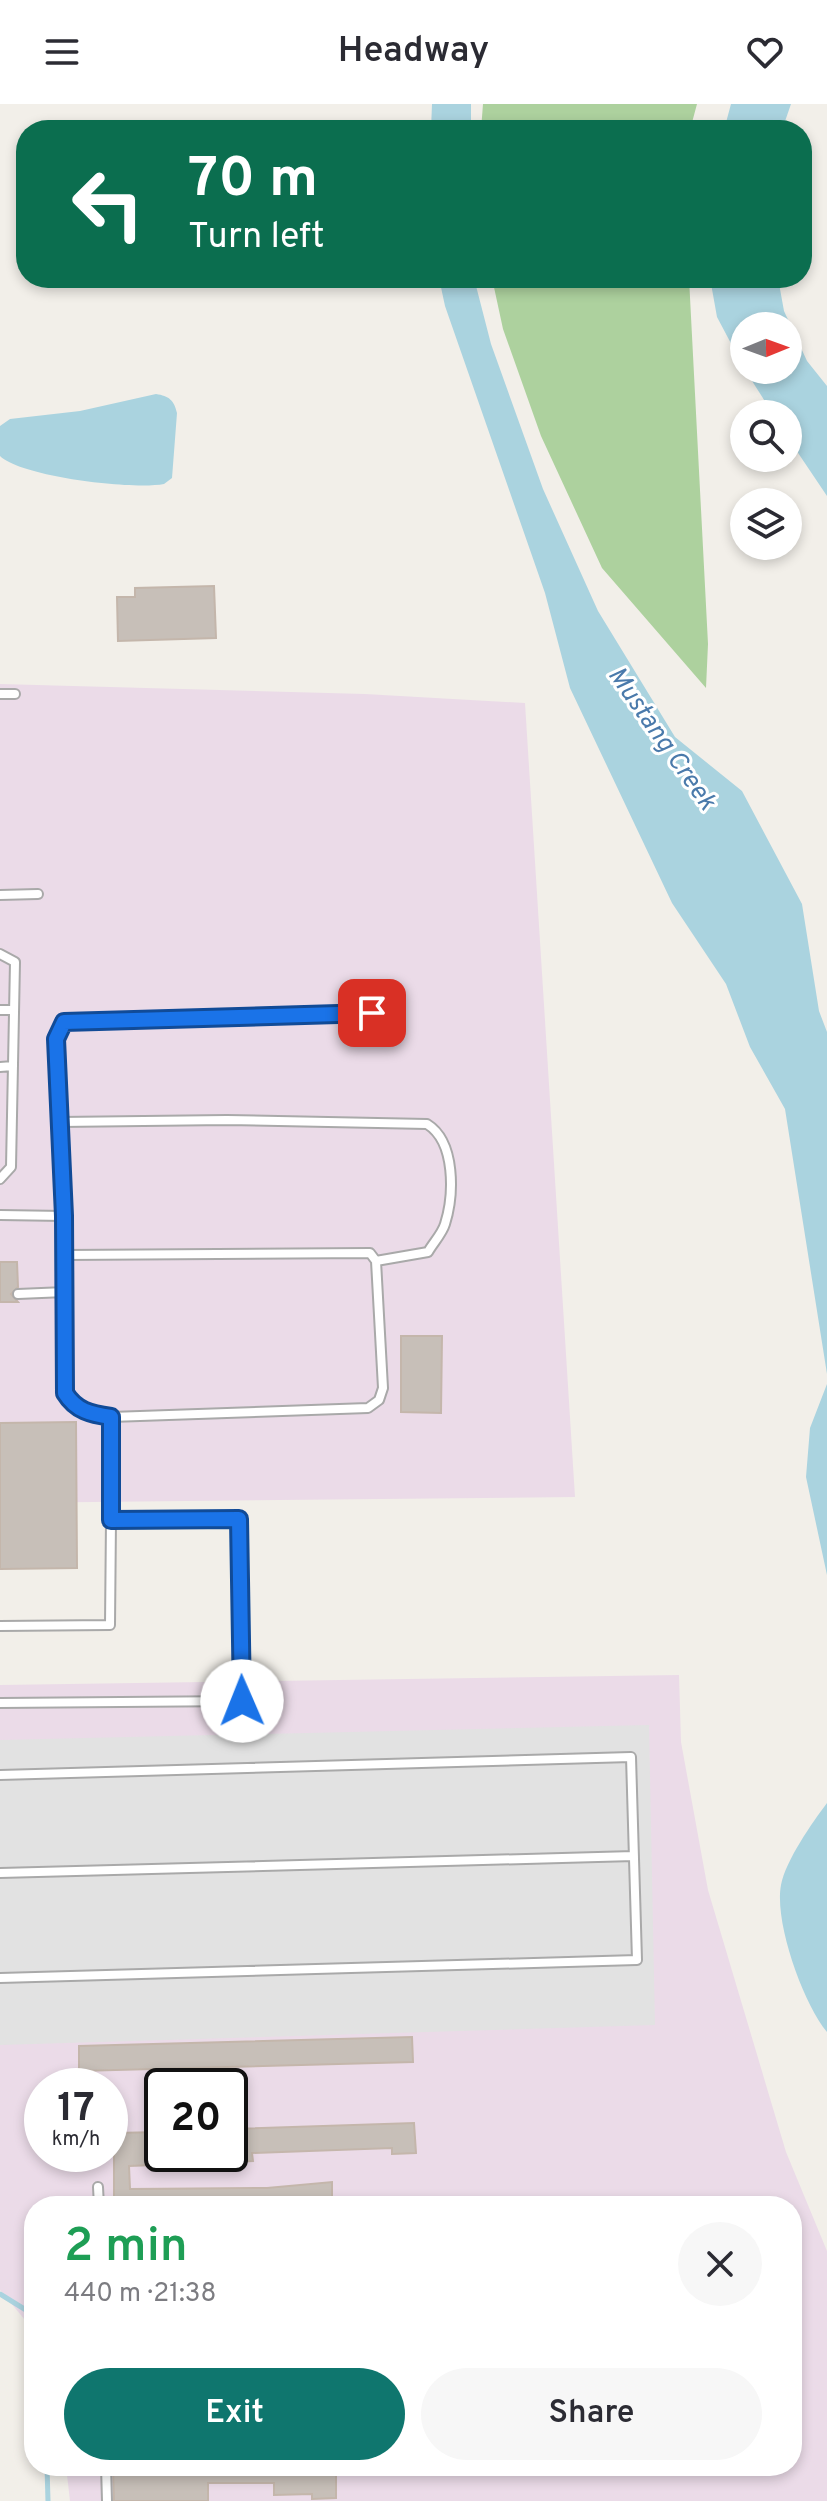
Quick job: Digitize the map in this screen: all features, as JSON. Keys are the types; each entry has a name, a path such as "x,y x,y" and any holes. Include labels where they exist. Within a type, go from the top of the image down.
{"lane":[{"path":"0,694 15,694"},
{"path":"0,895 38,894"},
{"path":"0,954 15,962 11,1167 0,1179"},
{"path":"0,1010 14,1010"},
{"path":"65,1255 370,1253 376,1261 383,1388 379,1400 368,1408 111,1417 86,1413 71,1402 65,1393 65,1255 56,1039 64,1022 372,1013"},
{"path":"0,1067 13,1066"},
{"path":"60,1122 227,1120 427,1124 437,1130 444,1144 450,1176 444,1226 428,1252 376,1261"},
{"path":"0,1215 64,1216"},
{"path":"18,1294 65,1292"},
{"path":"0,1626 110,1625 111,1417"},
{"path":"0,1703 242,1701 239,1519 111,1520"},
{"path":"0,1775 631,1757 637,1960 0,1978"},
{"path":"0,1873 634,1856"},
{"path":"98,2187 98,2196"},
{"path":"106,2476 107,2501"}],"shaded area":[{"path":"0,684 365,694 525,703 575,1497 0,1503"},
{"path":"679,1675 681,1742 708,1890 786,2152 827,2251 827,2501 70,2501 67,2476 802,2476 802,2196 24,2196 24,2319 0,2290 0,1685"},
{"path":"649,1725 655,2025 0,2045 0,1740"}],"green space":[{"path":"483,104 697,104 693,120 482,120"},
{"path":"494,288 690,288 708,644 706,688 602,568 541,436 503,329"}],"water":[{"path":"432,104 471,104 471,120 431,120"},
{"path":"731,104 791,104 785,120 727,120"},
{"name":"Mustang Creek","path":"441,288 477,288 491,344 543,489 598,611 675,737 742,791 802,904 819,1011 827,1032 827,1374 785,1109 750,1047 726,984 672,903 570,688 545,593"},
{"path":"712,288 780,288 784,312 730,312 730,342 717,317"},
{"path":"802,350 827,386 827,496 802,459 802,400 764,400 754,384 802,384"},
{"path":"156,394 170,399 177,413 172,478 164,484 128,485 53,476 0,456 0,426 10,419 80,411"},
{"path":"827,1384 827,1575 806,1477 810,1428"},
{"path":"827,1803 827,2032 809,2002 792,1962 780,1901 781,1885 788,1864"}],"building":[{"path":"214,586 216,638 118,641 117,597 135,597 135,588"},
{"path":"0,1262 17,1262 18,1287 11,1294 18,1302 0,1302"},
{"path":"401,1336 442,1336 441,1413 401,1412"},
{"path":"76,1422 77,1568 0,1569 0,1423"},
{"path":"412,2037 413,2062 128,2070 79,2068 79,2046"},
{"path":"414,2123 416,2153 392,2154 392,2148 252,2153 253,2161 248,2161 248,2128"},
{"path":"144,2132 144,2165 129,2166 130,2189 267,2188 332,2182 332,2196 114,2196 114,2172 128,2172 128,2133"},
{"path":"113,2476 336,2476 336,2498 312,2499 312,2494 274,2495 274,2483 208,2483 208,2501 114,2501"}],"waterway":[{"path":"0,2294 24,2309"},
{"path":"47,2476 48,2501"}],"route":[{"path":"242,1701 239,1519 111,1520 111,1417 86,1413 65,1393 64,1216 56,1039 64,1022 372,1013"}]}
